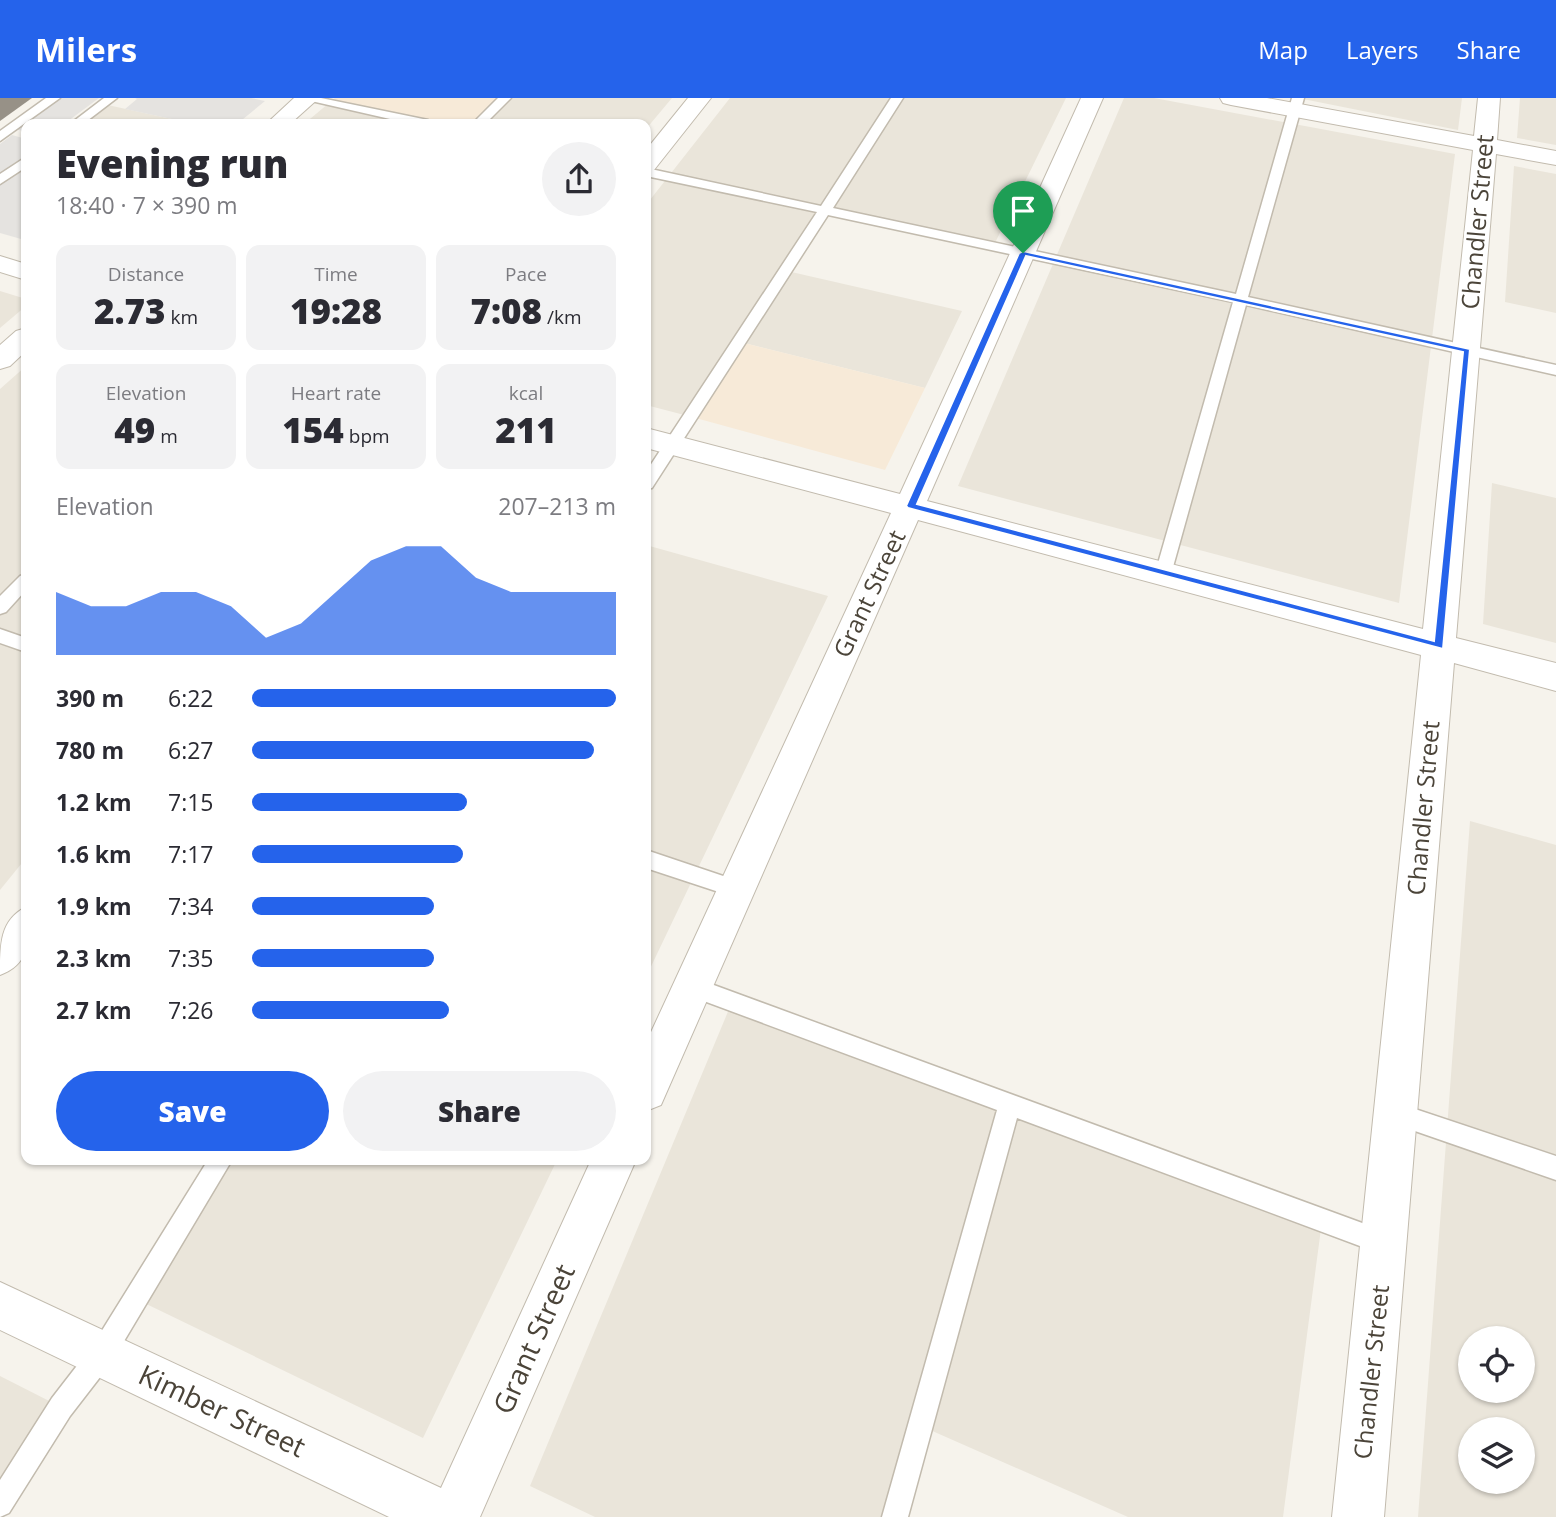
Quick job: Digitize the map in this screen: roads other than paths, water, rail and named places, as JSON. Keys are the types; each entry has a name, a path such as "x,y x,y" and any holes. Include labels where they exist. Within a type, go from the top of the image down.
{"street":[{"path":"283,119 306,98"},
{"path":"651,159 701,98"},
{"name":"Grant Street","path":"651,1079 734,888 911,506 1092,98"},
{"path":"1231,98 1296,104 1556,158"},
{"name":"Chandler Street","path":"1358,1517 1489,98"},
{"path":"0,264 21,270"},
{"path":"0,360 21,341"},
{"path":"658,441 1556,677"},
{"path":"0,957 21,931"},
{"name":"Grant Street","path":"454,1517 612,1165"},
{"name":"Kimber Street","path":"0,1305 445,1517"}],"lane":[{"path":"24,119 54,98"},
{"path":"83,119 111,98"},
{"path":"306,98 405,119"},
{"path":"483,119 505,98"},
{"path":"651,466 658,441 692,418 897,98"},
{"path":"1163,574 1296,104"},
{"path":"0,136 21,121"},
{"path":"0,180 21,165"},
{"path":"651,173 1556,370"},
{"path":"0,607 21,585"},
{"path":"0,636 21,643"},
{"path":"651,861 734,888"},
{"path":"692,987 1384,1243"},
{"path":"895,1517 1009,1106"},
{"path":"1397,1114 1556,1168"},
{"path":"0,1504 61,1407 102,1354 218,1165"}]}
